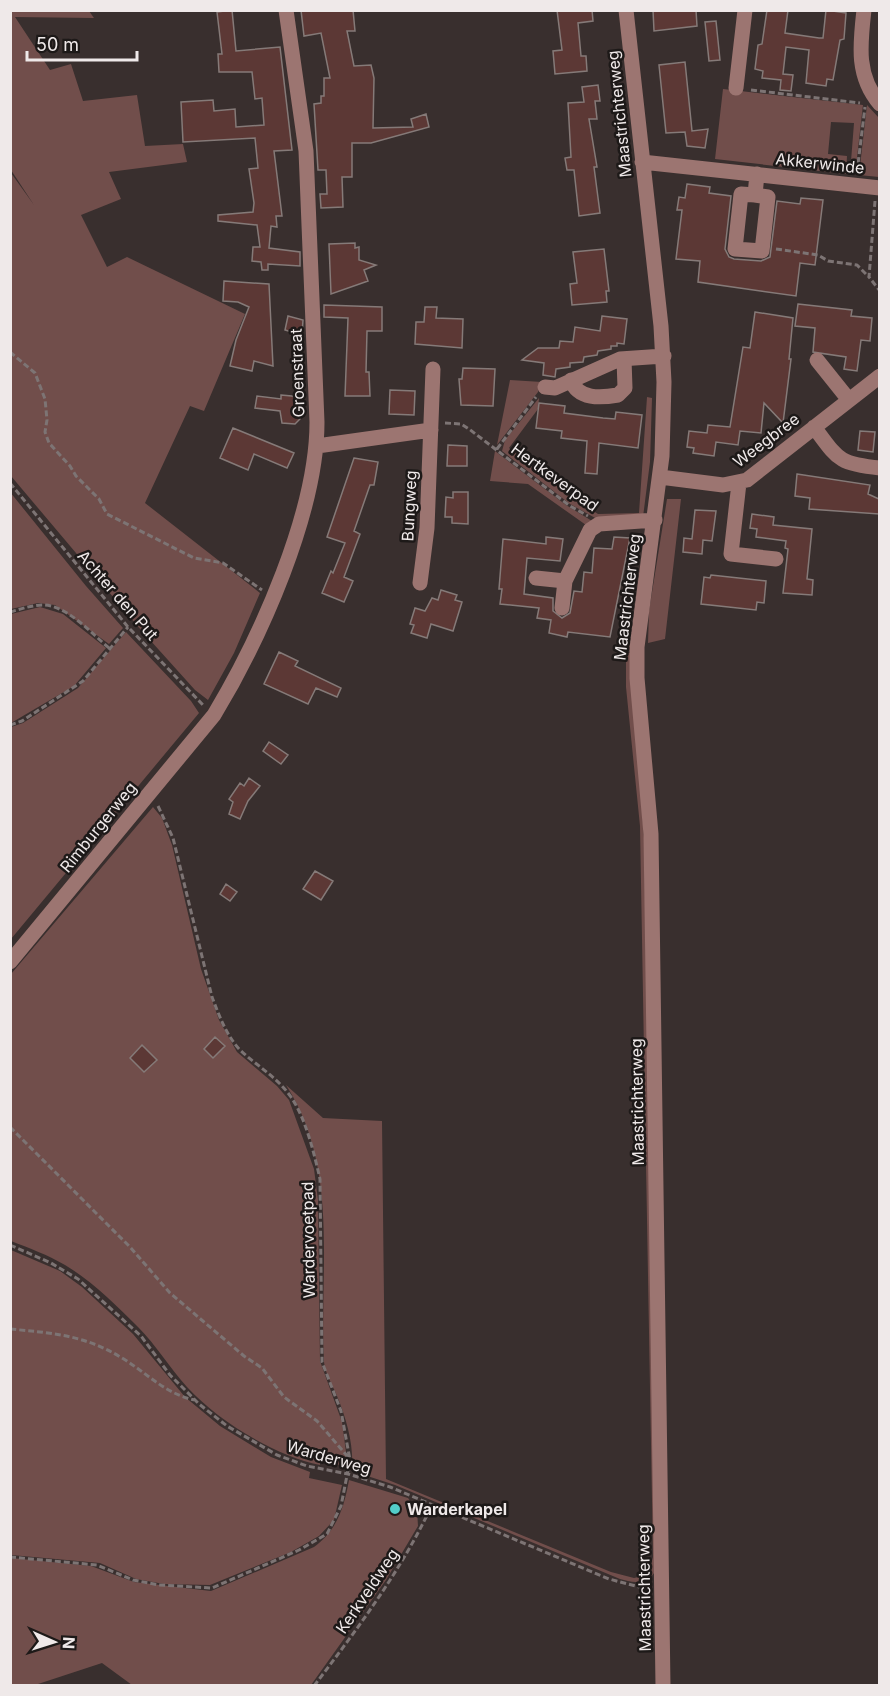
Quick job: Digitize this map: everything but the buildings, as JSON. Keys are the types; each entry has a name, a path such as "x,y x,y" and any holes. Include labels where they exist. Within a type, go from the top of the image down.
{"street":[{"name":"Groenstraat","path":"214,715 240,671 272,597 303,513 317,446 306,151 286,10"},
{"name":"Maastrichterweg","path":"626,10 664,356 665,412 660,477 639,624 637,678 651,834 663,1686"},
{"path":"736,88 745,10"},
{"path":"864,10 860,64 868,86 879,104"},
{"name":"Akkerwinde","path":"642,162 878,188"},
{"name":"Akkerwinde","path":"755,195 757,174"},
{"path":"741,194 755,195 768,196 762,251 735,249 741,194"},
{"path":"545,387 555,388 624,359 664,356"},
{"path":"571,381 578,393 586,396 618,395 625,388 624,359"},
{"path":"817,360 849,400"},
{"name":"Bungweg","path":"420,583 427,528 432,369"},
{"name":"Weegbree","path":"660,477 712,484 739,483 756,474 879,376"},
{"name":"Weegbree","path":"814,427 839,459 855,466 879,468"},
{"path":"317,446 430,430"},
{"name":"Weegbree","path":"739,483 731,554 776,559"},
{"name":"Maastrichterweg","path":"599,524 655,520"},
{"path":"562,608 565,581 590,530 599,524"},
{"path":"536,578 565,581"},
{"name":"Rimburgerweg","path":"10,962 214,715"}],"path":[{"path":"736,88 865,103 856,185"},
{"path":"869,277 878,188"},
{"path":"763,248 818,255 828,261 870,266"},
{"path":"857,265 879,291"},
{"path":"10,352 35,373 45,399 47,420 45,432 49,443 70,465 76,476 99,499 106,514 194,558 223,563 272,597"},
{"name":"Hertkeverpad","path":"496,449 545,387"},
{"name":"Hertkeverpad","path":"430,430 435,425 461,424 570,506 599,524"},
{"name":"Achter den Put","path":"10,483 128,627 214,715"},
{"path":"10,612 41,605 53,607 68,615 109,648"},
{"path":"10,725 75,687 128,627"},
{"name":"Wardervoetpad","path":"10,1557 97,1565 133,1580 159,1585 212,1588 299,1550 327,1534 338,1513 348,1474 350,1460 341,1411 322,1362 321,1202 320,1179 314,1154 292,1099 273,1076 240,1049 222,1020 212,997 173,838 160,807 147,796"},
{"path":"10,1127 130,1247 170,1293 244,1356 262,1368 284,1397 317,1420 350,1460"},
{"name":"Warderweg","path":"10,1245 51,1263 86,1286 141,1336 170,1376 196,1401 227,1426 277,1455 307,1466 348,1474 390,1487 609,1579 637,1588 662,1591"},
{"path":"10,1329 73,1335 122,1358 162,1388 196,1401"},
{"name":"Kerkveldweg","path":"314,1686 366,1618 418,1534 432,1505"}],"shaded area":[{"path":"11,10 89,11 94,18 15,17 50,70 71,64 83,101 137,95 145,146 183,144 187,162 109,172 121,199 81,215 107,267 127,257 245,314 204,411 190,406 145,503 260,593 234,653 208,700 195,690 141,630 11,476 11,173 34,205 11,170"},
{"path":"723,89 863,105 855,175 850,174 854,123 831,122 828,154 847,156 846,174 715,159"},
{"path":"867,105 879,118 879,177 859,175"},
{"path":"510,380 542,382 538,392 497,445"},
{"path":"647,397 652,398 650,462 643,517 597,519 570,504 502,451 505,440 539,398 538,409 509,448 568,495 598,514 639,513"},
{"path":"495,451 566,505 592,521 586,525 528,484 490,481"},
{"path":"10,492 123,628 109,644 55,605 38,603 11,609"},
{"path":"667,499 681,499 665,639 648,643 649,611"},
{"path":"40,607 63,614 106,648 74,686 11,723 11,614"},
{"path":"126,632 191,701 199,713 11,939 11,727 23,723 78,688"},
{"path":"626,653 631,653 644,838 656,1570 649,1578 640,1582 620,1579 395,1485 352,1471 352,1452 347,1424 324,1362 324,1255 320,1185 314,1150 303,1117 286,1085 323,1118 382,1121 386,1479 611,1572 634,1578 648,1575 653,1557 640,826 626,687"},
{"path":"153,807 162,818 172,845 201,969 219,1020 237,1052 277,1086 289,1100 314,1169 318,1200 320,1361 342,1422 348,1467 320,1460 320,1465 285,1454 231,1424 187,1387 145,1334 94,1286 59,1261 11,1241 11,974"},
{"path":"11,1250 60,1271 82,1287 133,1334 185,1397 220,1426 271,1457 310,1472 309,1478 342,1485 334,1520 319,1536 291,1552 210,1585 164,1584 136,1579 100,1563 11,1555"},
{"path":"349,1480 408,1498 417,1510 418,1526 386,1580 311,1685 132,1685 102,1663 35,1685 11,1685 11,1558 91,1566 134,1582 211,1591 314,1547 334,1526 345,1500"}],"place":[{"name":"Warderkapel","path":"395,1509"}]}
